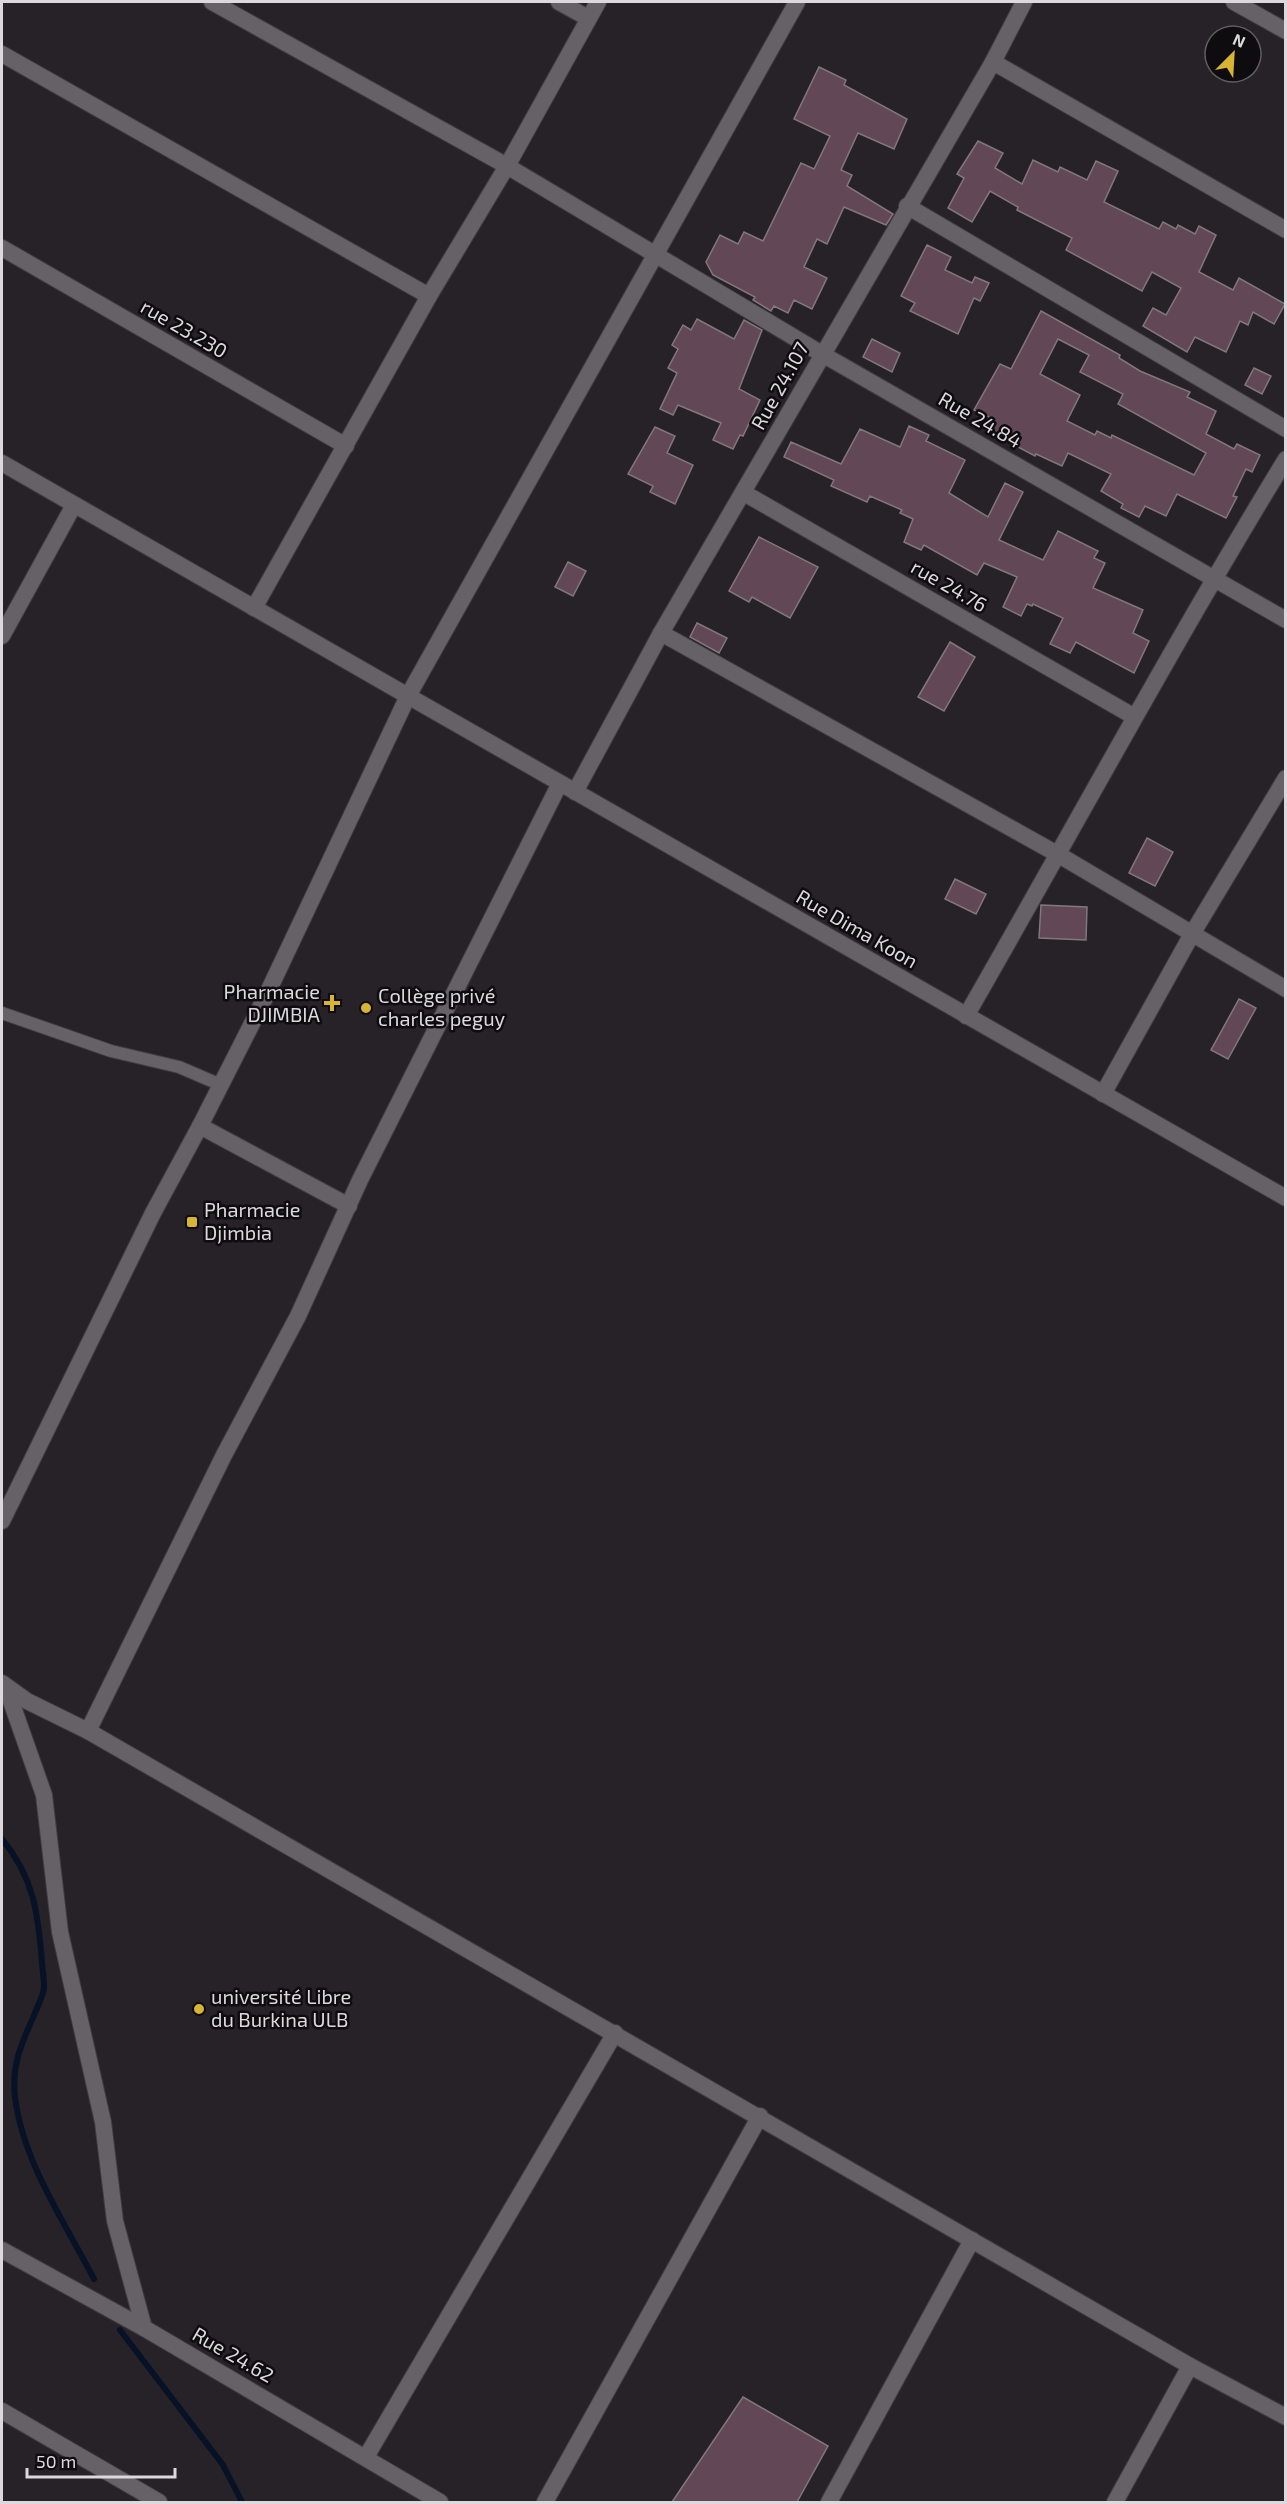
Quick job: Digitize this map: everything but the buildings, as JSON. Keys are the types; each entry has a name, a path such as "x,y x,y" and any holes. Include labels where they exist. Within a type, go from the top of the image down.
{"street":[{"name":"Rue 24.84","path":"212,2 507,166 822,354 1286,620"},
{"path":"559,2 588,18"},
{"path":"254,608 429,296 507,166 598,2"},
{"path":"3,1512 153,1213 221,1084 408,696 797,2"},
{"name":"Rue 24.107","path":"575,792 661,633 744,493 907,206 993,62 1024,2"},
{"path":"1234,2 1286,32"},
{"path":"2,54 429,296"},
{"path":"993,62 1286,230"},
{"path":"907,206 1286,429"},
{"name":"rue 23.230","path":"2,248 346,446"},
{"path":"966,1016 1059,855 1133,716 1286,459"},
{"name":"Rue Dima Koon","path":"2,463 559,785 575,792 1286,1198"},
{"name":"rue 24.76","path":"744,493 1133,716"},
{"path":"2,636 74,505"},
{"path":"661,633 1059,855 1286,989"},
{"path":"1103,1094 1192,934 1280,800 1286,778"},
{"path":"88,1731 224,1455 298,1316 360,1180 559,785"},
{"path":"200,1126 349,1206"},
{"path":"4,1685 760,2116 1190,2366 1286,2417"},
{"path":"4,1685 44,1795 60,1932 103,2122 115,2221 144,2328"},
{"path":"366,2457 615,2033"},
{"path":"545,2502 760,2116"},
{"path":"829,2502 972,2240"},
{"name":"Rue 24.62","path":"2,2250 144,2328 440,2502"},
{"path":"1115,2502 1190,2366"},
{"path":"2,2411 159,2502"}],"lane":[{"path":"2,1013 111,1051 179,1067 221,1084"}],"waterway":[{"path":"2,1839 13,1853 28,1882 39,1928 44,1982 43,1993 22,2043 15,2068 15,2097 19,2121 26,2145 46,2191 94,2279"},
{"path":"120,2330 223,2465 242,2502"}],"place":[{"name":"Pharmacie DJIMBIA","path":"332,1003"},
{"name":"Collège privé charles peguy","path":"366,1008"},
{"name":"Pharmacie Djimbia","path":"192,1222"},
{"name":"université Libre du Burkina ULB","path":"199,2009"}]}
